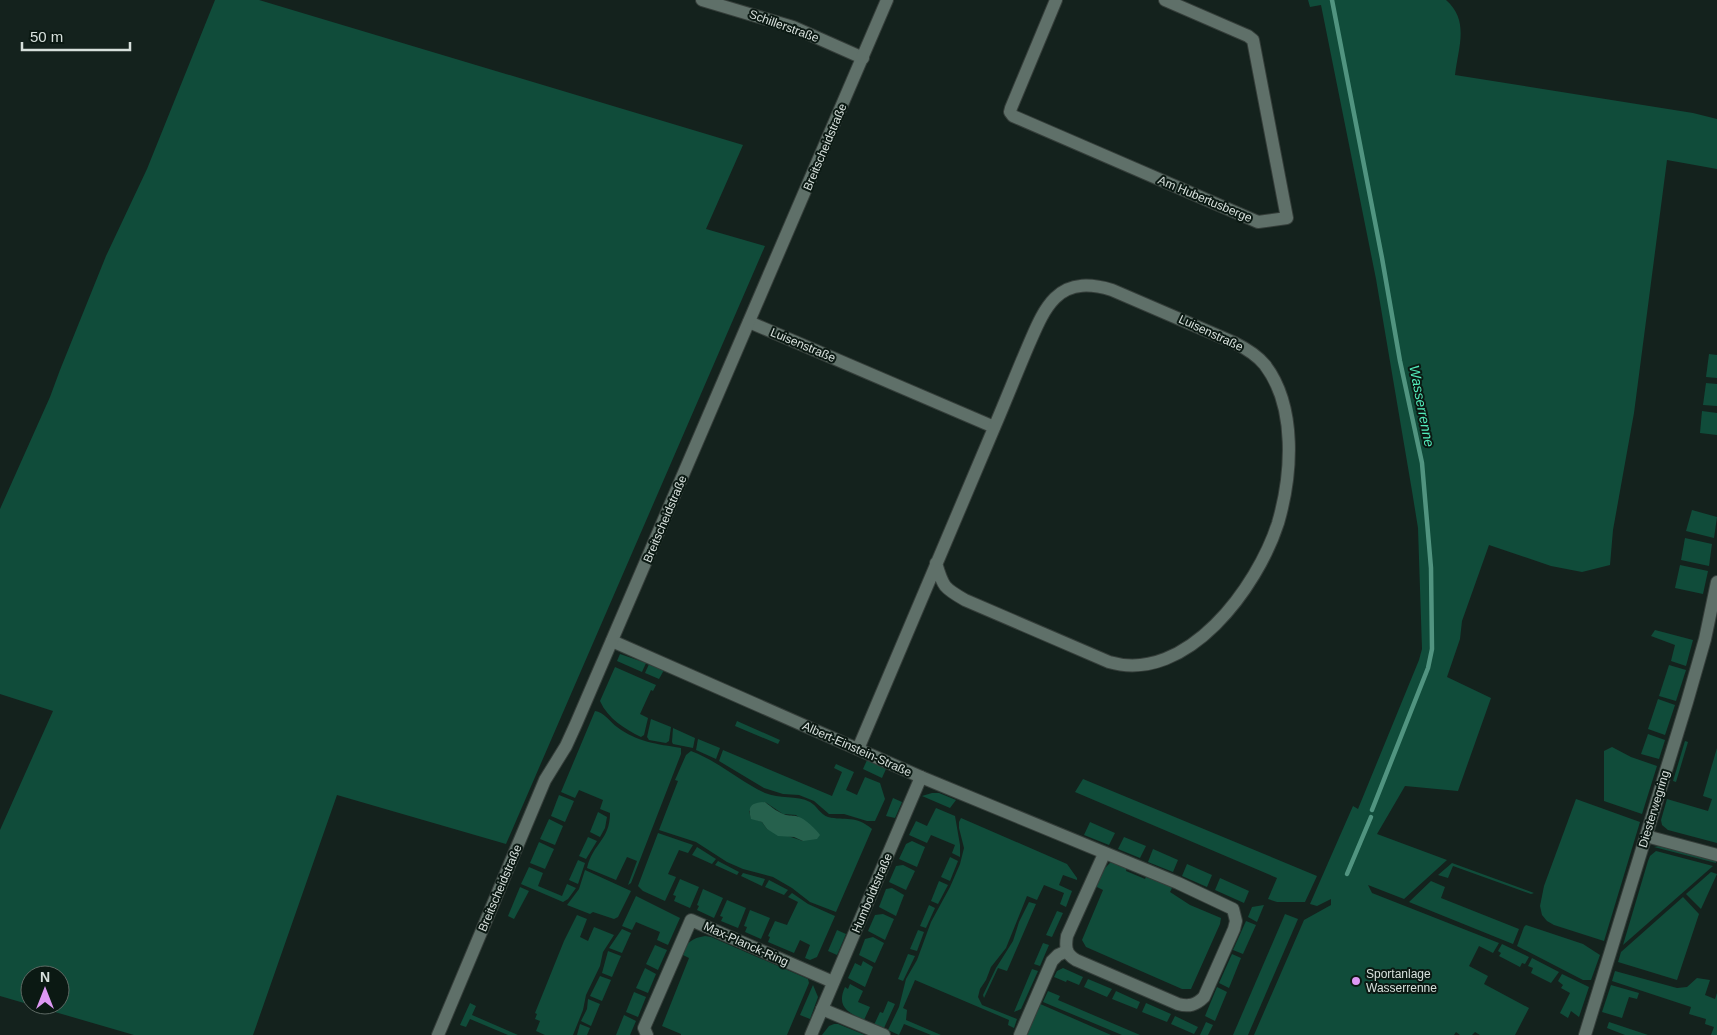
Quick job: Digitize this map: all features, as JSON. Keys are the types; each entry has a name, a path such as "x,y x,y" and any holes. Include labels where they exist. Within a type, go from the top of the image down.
{"street":[{"name":"Schillerstraße","path":"702,0 793,27 863,58"},
{"name":"Breitscheidstraße","path":"438,1035 545,780 566,746 888,0"},
{"name":"Am Hubertusberge","path":"1056,0 1010,108 1013,116 1258,222 1287,218 1253,40 1248,36 1165,0"},
{"name":"Luisenstraße","path":"858,749 936,563 1039,322 1047,307 1056,297 1067,289 1080,285 1094,285 1112,290 1235,343 1253,353 1274,378 1286,411 1289,455 1288,475 1278,522 1258,568 1243,592 1208,631 1191,645 1166,660 1137,666 1121,666 1109,662 965,600 947,590 940,577 936,563"},
{"name":"Luisenstraße","path":"749,322 994,427"},
{"name":"Diesterwegring","path":"1585,1035 1692,684 1717,582"},
{"name":"Albert-Einstein-Straße","path":"612,640 921,777 1104,854 1130,863 1233,908 1235,915 1234,929 1204,997 1199,1002 1191,1005 1178,1004 1146,991 1076,960 1067,951"},
{"name":"Humboldtstraße","path":"811,1035 921,777"},
{"path":"1646,836 1717,854"},
{"path":"1020,1035 1052,961 1058,955 1067,951 1068,936 1104,854"},
{"name":"Max-Planck-Ring","path":"647,1035 644,1028 691,920 833,982"},
{"path":"822,1008 884,1035"}],"green space":[{"path":"215,0 259,0 743,145 706,229 765,246 506,844 337,795 253,1035 134,1035 65,1015 70,1015 70,965 20,965 20,1002 0,996 0,830 53,711 0,694 0,509 50,397 106,256 147,169"},
{"path":"1308,0 1446,0 1458,17 1460,26 1460,45 1455,75 1693,113 1717,119 1717,169 1667,160 1634,413 1613,530 1610,565 1582,572 1551,566 1489,545 1462,621 1460,639 1447,677 1491,698 1458,791 1405,786 1377,834 1447,860 1404,899 1368,885 1372,893 1499,943 1493,953 1479,946 1469,966 1488,976 1484,984 1529,1008 1515,1035 1480,1035 1475,1032 1472,1035 1460,1035 1456,1032 1454,1035 1254,1035 1304,920 1331,905 1331,899 1317,906 1310,904 1353,806 1358,809 1422,649 1418,528 1376,279 1321,5 1310,7"},
{"path":"1709,354 1717,355 1717,378 1706,377"},
{"path":"1706,383 1717,384 1717,406 1703,405"},
{"path":"1702,411 1717,413 1717,435 1700,433"},
{"path":"1692,510 1717,517 1714,538 1686,531"},
{"path":"1685,538 1712,544 1709,566 1681,560"},
{"path":"1680,565 1708,571 1703,594 1675,588"},
{"path":"1655,630 1693,640 1686,666 1671,661 1675,645 1651,636"},
{"path":"620,654 646,663 642,672 617,661"},
{"path":"649,664 664,670 659,679 645,673"},
{"path":"1669,665 1686,670 1676,701 1659,696"},
{"path":"615,667 656,685 653,691 651,690 640,714 648,718 644,735 641,737 612,718 600,701"},
{"path":"1658,699 1675,705 1665,735 1648,729"},
{"path":"595,711 601,713 617,727 632,736 648,742 681,748 681,754 631,883 628,885 637,861 627,857 616,880 587,868 593,853 604,836 609,822 610,813 600,809 603,800 579,790 575,798 561,792"},
{"path":"651,719 671,727 669,741 666,743 649,740 647,737"},
{"path":"737,721 780,740 778,744 735,726"},
{"path":"673,728 695,738 693,748 673,744"},
{"path":"1648,734 1665,740 1659,759 1641,754"},
{"path":"698,739 720,748 716,759 696,750"},
{"path":"1685,741 1688,742 1676,782 1673,781"},
{"path":"1612,747 1631,757 1657,766 1642,814 1604,801 1604,751"},
{"path":"1717,748 1717,843 1668,830 1662,825 1661,820 1667,799 1708,811 1712,799 1703,796"},
{"path":"723,750 832,796 842,772 834,768 836,764 854,772 846,790 857,795 865,777 880,783 885,799 875,821 867,821 844,814 829,814 814,801 799,795 783,794 764,788 719,761"},
{"path":"691,751 701,755 765,793 805,800 828,817 856,820 872,829 836,912 810,902 792,888 773,877 743,869 727,862 696,842 659,830 678,781 675,780 686,755","holes":["765,802 783,814 796,815 808,825 803,841 767,829 762,822 751,818 749,811"]},
{"path":"867,760 886,769 882,778 863,769"},
{"path":"1083,779 1317,876 1305,902 1277,902 1268,899 1277,878 1075,792"},
{"path":"939,793 956,800 950,808 922,796"},
{"path":"559,795 574,801 565,822 551,816"},
{"path":"893,798 902,802 895,818 886,816"},
{"path":"1576,799 1640,822 1604,941 1554,925 1542,915 1540,906 1544,886"},
{"path":"765,802 783,814 801,818 810,824 820,835 817,839 803,841 794,837 778,836 767,829 762,822 751,819 750,808 754,804"},
{"path":"936,808 955,816 960,857 952,853 955,845 931,835 927,843 909,835 916,821 927,826"},
{"path":"598,812 607,817 605,828 600,837 590,832"},
{"path":"961,818 1067,864 1077,880 1063,875 1059,885 1072,891 1066,907 1060,904 1064,893 1044,885 1037,900 1027,896 1006,948 991,967 980,989 978,997 982,1005 1017,1019 1014,1028 1008,1025 1009,1020 915,980 903,1008 907,1010 906,1020 941,1035 931,1035 904,1024 899,1035 888,1030 899,1007 906,979 917,960 931,922 960,864 964,848 959,828"},
{"path":"549,819 563,826 555,845 540,839"},
{"path":"1090,822 1115,833 1109,845 1084,835"},
{"path":"658,833 693,845 688,853 679,850 668,874 676,877 665,901 643,891 638,886"},
{"path":"588,837 597,841 586,859 579,856"},
{"path":"1124,837 1146,846 1140,858 1118,849"},
{"path":"912,841 925,847 917,867 899,859 906,844"},
{"path":"539,842 554,849 545,869 530,863"},
{"path":"1659,846 1717,860 1716,863 1654,847"},
{"path":"697,847 716,859 712,864 692,855"},
{"path":"1153,849 1178,860 1173,872 1148,862"},
{"path":"1656,851 1713,866 1623,945 1648,861 1650,856"},
{"path":"950,857 958,861 950,881 941,877"},
{"path":"578,860 585,863 578,884 569,880"},
{"path":"718,861 739,872 737,875 715,865"},
{"path":"1111,862 1127,866 1126,871 1145,879 1147,874 1173,886 1170,892 1190,905 1221,918 1191,989 1182,989 1086,947 1082,940 1103,890 1095,886 1103,870"},
{"path":"1452,863 1534,893 1531,894 1453,866 1448,878 1438,875"},
{"path":"1187,864 1212,875 1207,887 1182,876"},
{"path":"903,865 915,871 906,890 889,882 896,866"},
{"path":"529,867 543,873 538,886 562,896 567,884 576,888 568,899 563,902 521,884"},
{"path":"585,870 631,891 618,917 614,919 593,912 590,914 567,905 579,889"},
{"path":"1711,872 1717,874 1701,909 1686,894"},
{"path":"743,873 765,879 762,886 741,876"},
{"path":"1220,878 1249,891 1244,903 1215,890"},
{"path":"680,879 699,887 690,908 674,901 676,896 673,895"},
{"path":"769,880 788,890 784,895 765,887"},
{"path":"939,881 948,885 938,904 931,901"},
{"path":"1431,881 1445,887 1441,898 1519,929 1513,944 1409,902"},
{"path":"520,887 529,891 514,919 508,916"},
{"path":"892,888 904,895 896,916 879,907 886,889"},
{"path":"703,889 723,898 714,918 697,910"},
{"path":"792,893 808,904 835,916 817,957 810,960 805,958 810,945 800,940 794,953 768,942 770,937 768,936 775,921 787,925 798,902 788,897"},
{"path":"636,896 680,918 668,945 657,940 660,932 636,922 632,930 622,926"},
{"path":"1683,897 1699,914 1677,980 1618,962 1621,952"},
{"path":"727,900 746,908 738,928 721,921 723,917 720,916"},
{"path":"1029,902 1036,904 1007,971 998,968 984,998 983,995 996,968 1013,941 1019,922"},
{"path":"929,905 935,908 926,928 920,926"},
{"path":"1264,905 1257,922 1248,917 1252,907"},
{"path":"750,910 770,918 761,939 745,932 747,927 744,926"},
{"path":"1057,911 1063,913 1052,937 1046,935"},
{"path":"883,914 894,919 885,940 868,931 875,915"},
{"path":"1285,914 1298,919 1248,1035 1233,1035"},
{"path":"577,915 587,919 580,937 588,941 594,927 614,935 603,952 600,966 586,995 583,1010 573,1035 545,1035 536,1031 540,1021 535,1019 537,1014 535,1013 564,941"},
{"path":"1246,921 1256,925 1243,954 1233,950"},
{"path":"1526,925 1583,944 1600,955 1591,980 1583,980 1517,946"},
{"path":"622,929 631,933 622,953 609,948"},
{"path":"837,930 846,934 837,955 828,951"},
{"path":"918,930 924,932 917,951 910,949"},
{"path":"705,936 808,979 809,983 787,1035 681,1035 662,1026 689,958 681,954 690,942"},
{"path":"873,937 884,943 875,963 859,955 865,939"},
{"path":"1043,943 1049,945 1040,966 1034,964"},
{"path":"1502,944 1529,957 1525,964 1522,963 1520,967 1499,956 1501,953 1498,951"},
{"path":"655,945 667,950 658,970 646,964"},
{"path":"608,951 621,956 612,977 602,973"},
{"path":"908,954 915,956 903,981 898,979"},
{"path":"1232,954 1241,958 1229,988 1219,983"},
{"path":"1532,958 1559,972 1551,983 1531,973 1533,968 1528,966"},
{"path":"863,961 873,967 865,987 848,978 855,963 861,966"},
{"path":"645,968 656,974 648,993 636,988"},
{"path":"1063,968 1083,977 1079,985 1054,977 1057,971"},
{"path":"1032,969 1038,971 1021,1009 1014,1012"},
{"path":"1615,971 1677,988 1687,987 1697,978 1710,980 1705,995 1715,999 1717,993 1717,1035 1711,1035 1714,1027 1705,1024 1706,1019 1689,1014 1691,1007 1612,981"},
{"path":"1562,974 1589,987 1579,1017 1571,1011 1568,1018 1560,1013 1570,993 1561,988 1563,985 1558,981"},
{"path":"600,976 611,980 602,1001 590,996"},
{"path":"1088,979 1112,989 1107,997 1084,987"},
{"path":"850,984 863,991 858,1002 870,1007 864,1020 845,1008 843,1004 842,999 845,987 848,989"},
{"path":"813,985 818,997 810,1019 800,1015"},
{"path":"1611,985 1639,993 1637,999 1629,997 1622,1018 1602,1012"},
{"path":"1217,987 1227,992 1215,1021 1205,1016"},
{"path":"1048,991 1060,996 1058,1000 1140,1035 1122,1035 1043,1002"},
{"path":"1116,991 1140,1002 1137,1009 1112,999"},
{"path":"634,992 646,997 638,1017 626,1012"},
{"path":"588,999 600,1004 591,1026 581,1021 587,1009"},
{"path":"888,1001 895,1004 884,1028 874,1025 880,1012 883,1013"},
{"path":"470,1003 476,1006 472,1015 518,1035 508,1035 470,1019 466,1027 460,1025"},
{"path":"1038,1003 1111,1035 1024,1035"},
{"path":"1146,1003 1171,1014 1167,1022 1142,1012"},
{"path":"624,1015 636,1021 630,1035 616,1035"},
{"path":"1175,1016 1198,1027 1194,1034 1171,1024"},
{"path":"1206,1022 1213,1025 1208,1035 1200,1035"},
{"path":"1609,1022 1648,1035 1625,1035 1607,1028"},
{"path":"580,1024 590,1028 587,1035 577,1035"},
{"path":"834,1024 865,1035 822,1035 829,1026"}],"waterway":[{"name":"Wasserrenne","path":"1332,0 1400,361 1422,463 1431,568 1432,649 1428,668 1372,810"},
{"name":"Wasserrenne","path":"1347,874 1371,817"}],"place":[{"name":"Sportanlage Wasserrenne","path":"1356,981"}]}
